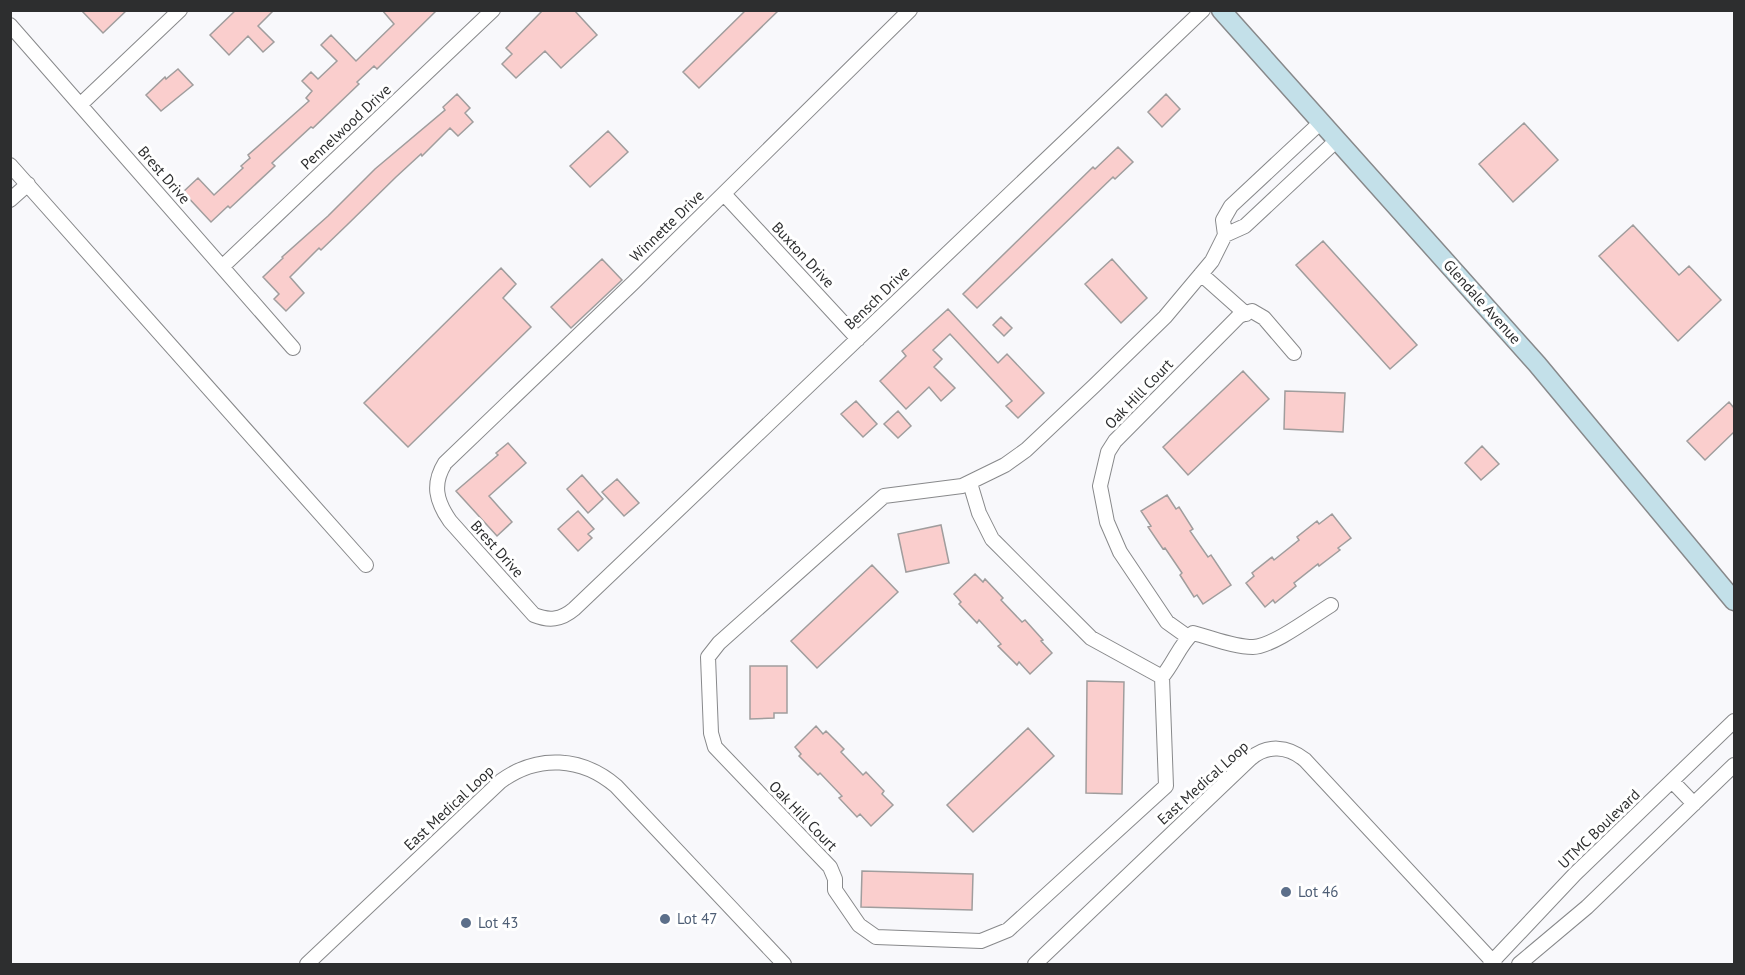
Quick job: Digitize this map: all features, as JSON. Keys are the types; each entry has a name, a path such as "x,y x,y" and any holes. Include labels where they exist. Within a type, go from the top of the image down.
{"main road":[{"name":"Glendale Avenue","path":"1221,10 1537,364 1734,601"}],"street":[{"path":"81,104 180,10"},
{"name":"Pennelwood Drive","path":"222,267 493,10"},
{"name":"Winnette Drive","path":"445,463 724,194 910,10"},
{"name":"Bensch Drive","path":"574,609 1203,10"},
{"name":"Brest Drive","path":"10,25 293,348"},
{"name":"Oak Hill Court","path":"1162,677 1166,786 1008,930 981,941 876,937 859,925 835,890 830,867 715,747 711,733 708,657 720,643 884,496 962,486 1005,465 1026,450 1165,317 1212,261 1225,235 1223,220 1231,206 1321,122"},
{"path":"1225,235 1245,226 1338,140"},
{"path":"13,172 28,184 366,566"},
{"path":"10,200 28,184"},
{"name":"Buxton Drive","path":"724,194 858,339"},
{"path":"1202,274 1246,314 1252,311 1264,318 1294,353"},
{"name":"Oak Hill Court","path":"1188,637 1167,622 1120,552 1107,522 1100,486 1102,472 1108,452 1115,441 1239,316 1246,314"},
{"name":"Brest Drive","path":"445,463 439,473 436,495 442,509 457,530 534,615 544,619 558,619 574,609"},
{"path":"970,483 979,513 992,539 1090,638 1162,677 1193,633 1238,646 1256,647 1275,640 1331,605"},
{"name":"UTMC Boulevard","path":"1493,964 1560,889 1734,721"},
{"name":"East Medical Loop","path":"1035,964 1250,759 1260,752 1277,748 1288,750 1305,760 1493,964"},
{"name":"East Medical Loop","path":"307,964 501,781 525,768 557,762 588,768 616,786 784,964"},
{"path":"1519,964 1587,907 1734,765"},
{"path":"1672,781 1694,804"}],"building":[{"path":"81,10 127,10 103,33"},
{"path":"236,10 274,10 258,26 274,42 263,52 248,36 229,55 210,35"},
{"path":"382,10 437,10 377,69 374,66 357,82 359,84 313,128 311,127 272,163 275,166 230,208 228,206 211,222 183,192 198,178 214,195 243,168 241,166 250,158 248,155 309,101 306,98 312,91 302,81 311,72 318,79 337,61 321,45 331,35 356,61 394,24"},
{"path":"543,10 574,10 597,35 561,68 545,51 516,78 502,64 512,54 506,48"},
{"path":"746,10 779,10 699,88 683,72"},
{"path":"178,69 193,85 161,111 146,95 165,77 166,79"},
{"path":"457,94 470,108 465,113 473,122 458,136 450,128 290,277 304,293 286,311 274,299 279,294 263,277 375,169 445,110 443,107"},
{"path":"1166,94 1180,109 1162,127 1148,112"},
{"path":"1524,123 1558,160 1513,202 1479,164"},
{"path":"608,131 628,152 590,187 570,166"},
{"path":"1118,147 1133,162 1115,179 1113,177 977,308 963,294 1093,167 1095,169"},
{"path":"1633,225 1679,275 1689,266 1721,300 1678,341 1599,256"},
{"path":"1323,241 1417,345 1390,369 1296,265"},
{"path":"602,259 622,280 571,328 551,307"},
{"path":"1112,259 1147,298 1121,323 1085,284"},
{"path":"501,268 516,284 503,298 531,327 408,447 364,403"},
{"path":"948,309 998,363 1007,354 1044,393 1018,418 1006,406 1012,401 950,334 933,350 942,359 934,367 955,388 941,401 929,387 906,409 880,381 906,356 902,351"},
{"path":"1001,317 1012,328 1004,336 993,325"},
{"path":"1243,371 1269,399 1188,475 1163,447"},
{"path":"1285,391 1345,393 1343,432 1284,429"},
{"path":"856,401 877,424 863,437 841,414"},
{"path":"1729,402 1734,408 1734,432 1705,460 1687,441"},
{"path":"898,411 911,426 898,438 884,424"},
{"path":"508,443 526,463 489,496 512,522 497,536 456,491 498,455 496,453"},
{"path":"1482,446 1499,464 1481,480 1465,463"},
{"path":"582,475 603,499 588,513 567,489"},
{"path":"617,479 639,503 624,516 602,492"},
{"path":"1167,495 1176,509 1179,507 1193,529 1190,531 1208,557 1211,555 1231,585 1203,604 1197,595 1194,597 1180,575 1182,573 1148,527 1151,526 1141,511"},
{"path":"578,511 594,529 588,534 592,538 578,551 558,529"},
{"path":"1332,514 1351,538 1338,548 1340,550 1294,583 1296,586 1275,603 1273,600 1265,607 1246,583 1254,576 1252,573 1272,557 1274,560 1299,540 1297,537 1317,521 1319,524"},
{"path":"941,525 949,563 906,572 898,534"},
{"path":"872,565 898,592 817,668 791,641"},
{"path":"975,574 983,582 985,579 1022,622 1025,620 1052,653 1030,674 1019,662 1017,665 998,646 1001,644 979,620 977,623 959,604 961,602 954,594"},
{"path":"750,666 787,666 787,713 774,713 774,718 750,719"},
{"path":"1087,681 1124,682 1122,794 1086,793"},
{"path":"816,726 823,734 826,731 844,749 841,752 863,775 866,772 884,791 882,794 893,805 871,826 860,814 857,817 839,798 842,796 820,773 818,775 799,756 801,754 795,747"},
{"path":"1028,728 1054,756 973,832 947,805"},
{"path":"862,871 973,874 972,910 861,907"}],"place":[{"name":"Lot 46","path":"1286,892"},
{"name":"Lot 47","path":"665,919"},
{"name":"Lot 43","path":"466,923"}]}
